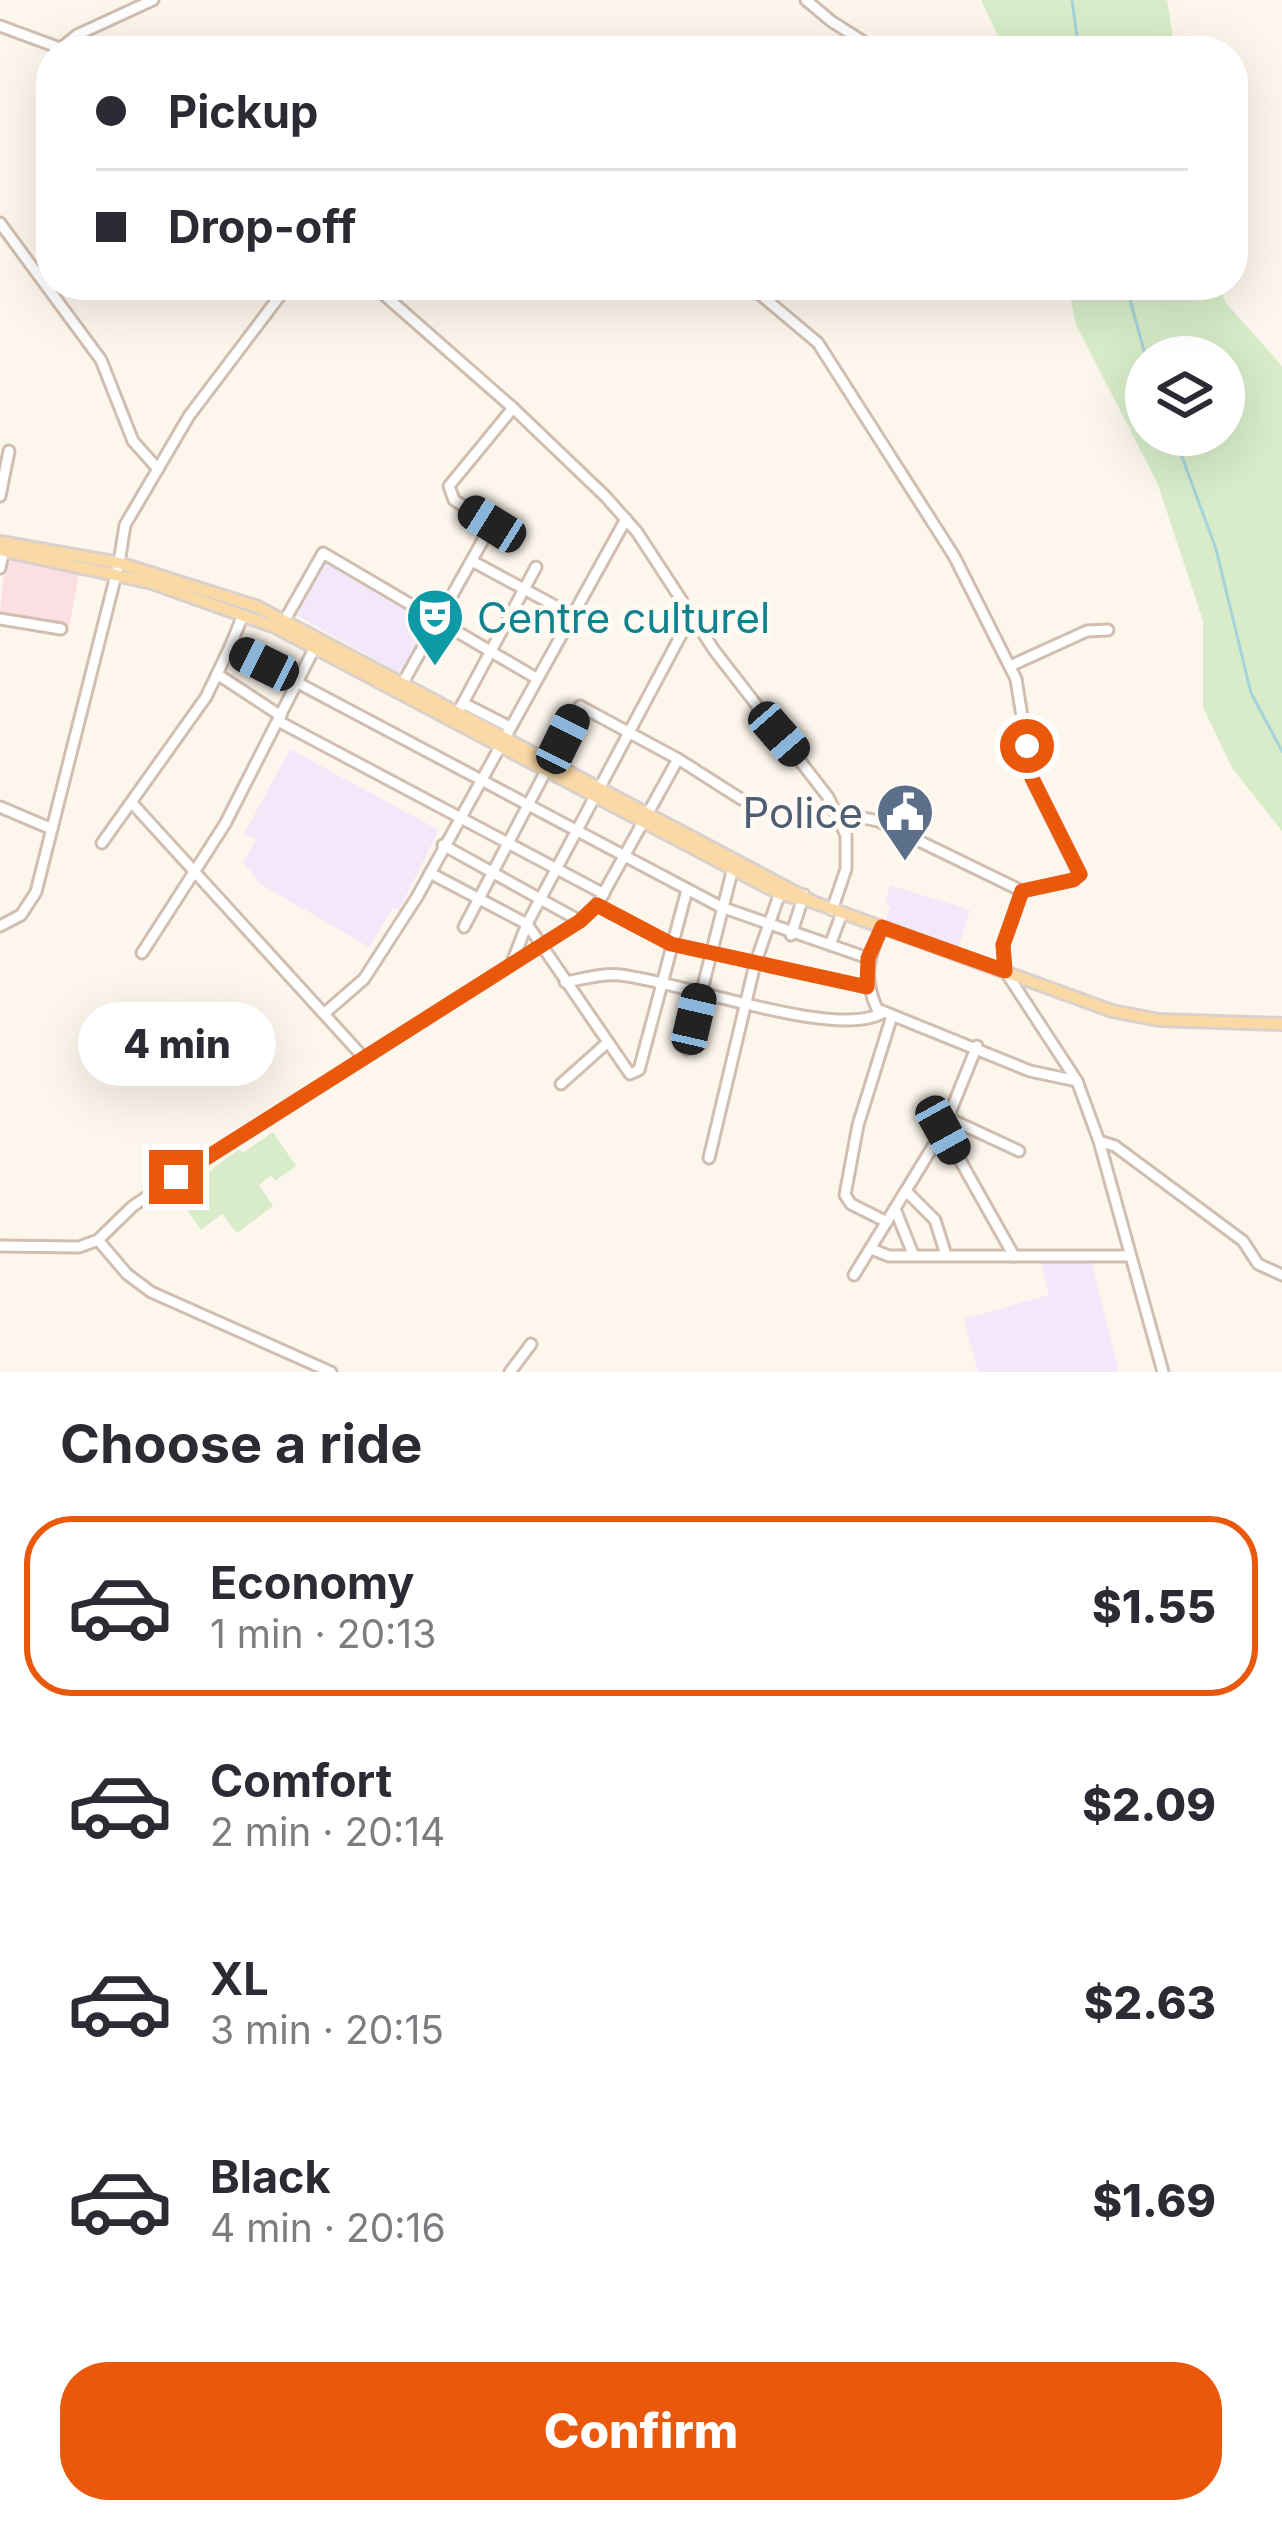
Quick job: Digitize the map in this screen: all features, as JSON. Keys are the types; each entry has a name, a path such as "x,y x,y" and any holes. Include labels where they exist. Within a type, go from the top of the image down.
{"main road":[{"path":"2,547 235,598 315,647 504,738"},
{"path":"118,569 282,626 400,688 460,708 548,768 781,890 1112,1011 1159,1020 1282,1024"}],"street":[{"path":"76,36 153,0"},
{"path":"806,0 854,36"},
{"path":"0,26 36,40"},
{"path":"0,223 36,272"},
{"path":"57,300 101,360 133,440 158,469"},
{"path":"0,926 21,915 36,892 125,525 189,416 277,300"},
{"path":"390,300 513,408 626,519 755,706 803,762 845,835 847,869 830,945"},
{"path":"766,300 818,343 954,556 1016,680 1032,778 1080,874 1073,880 1022,891 878,821 835,812"},
{"path":"400,688 492,524 454,500 449,487 513,408"},
{"path":"0,496 9,451"},
{"path":"326,1012 364,979 430,873 626,519"},
{"path":"0,568 2,547"},
{"path":"282,626 323,553 536,678"},
{"path":"472,561 572,614"},
{"path":"460,708 536,567"},
{"path":"102,843 164,761 217,674 243,614"},
{"path":"511,965 527,924 692,616"},
{"path":"0,620 61,629"},
{"path":"1010,666 1087,631 1108,631"},
{"path":"230,647 721,908 868,958"},
{"path":"142,953 195,875 315,647"},
{"path":"217,674 280,718 604,894"},
{"path":"464,927 580,706 741,799"},
{"path":"0,1246 50,1249 98,1240 133,1206 580,921 604,894 678,759"},
{"path":"132,803 364,1058"},
{"path":"0,807 52,829"},
{"path":"443,845 580,921"},
{"path":"687,1048 734,866"},
{"path":"430,873 527,924 630,1074 639,1070 686,890"},
{"path":"710,1158 755,964 781,890"},
{"path":"1022,891 1003,945 1005,971 1076,1081 1099,1141 1163,1372"},
{"path":"791,934 806,899"},
{"path":"597,905 671,944 867,987"},
{"path":"882,927 868,958 867,987 887,1014 1030,1071 1076,1081"},
{"path":"566,982 614,974 803,1016 862,1022 887,1014"},
{"path":"887,1014 845,1195 851,1204 887,1222"},
{"path":"561,1084 608,1042"},
{"path":"854,1275 943,1130 977,1046"},
{"path":"948,1118 1019,1151"},
{"path":"943,1130 1014,1257"},
{"path":"1099,1141 1115,1146 1243,1241 1258,1264 1282,1275"},
{"path":"907,1191 935,1220 946,1255"},
{"path":"895,1209 913,1254"},
{"path":"98,1240 127,1274 151,1292 331,1372"},
{"path":"871,1249 889,1256 1130,1256"},
{"path":"509,1372 531,1344"}],"shaded area":[{"path":"5,559 79,574 69,628 0,615"},
{"path":"325,560 431,623 403,675 294,614"},
{"path":"290,749 439,830 399,910 393,908 369,947 260,884 243,862 256,840 244,834"},
{"path":"890,885 970,910 958,948 885,924 891,907 885,904"},
{"path":"1091,1261 1119,1372 978,1372 964,1319 1049,1295 1041,1263"}],"green space":[{"path":"981,0 1167,0 1173,36 998,36"},
{"path":"1071,300 1225,300 1282,366 1282,831 1232,768 1203,707 1203,621 1157,482 1144,456 1245,456 1245,336 1125,336 1125,420 1076,325"},
{"path":"273,1132 296,1166 275,1181 271,1175 259,1185 273,1206 237,1233 222,1214 201,1230 177,1195 238,1150 244,1152"}],"waterway":[{"path":"1072,0 1077,36"},
{"path":"1130,300 1140,336"},
{"path":"1182,456 1216,549 1251,693 1282,751"}],"place":[{"name":"Centre culturel","path":"435,668"},
{"name":"Police","path":"905,863"}],"route":[{"path":"176,1177 580,921 597,905 671,944 867,987 868,958 882,927 1005,971 1003,945 1022,891 1073,880 1080,874 1032,778 1027,746"}]}
